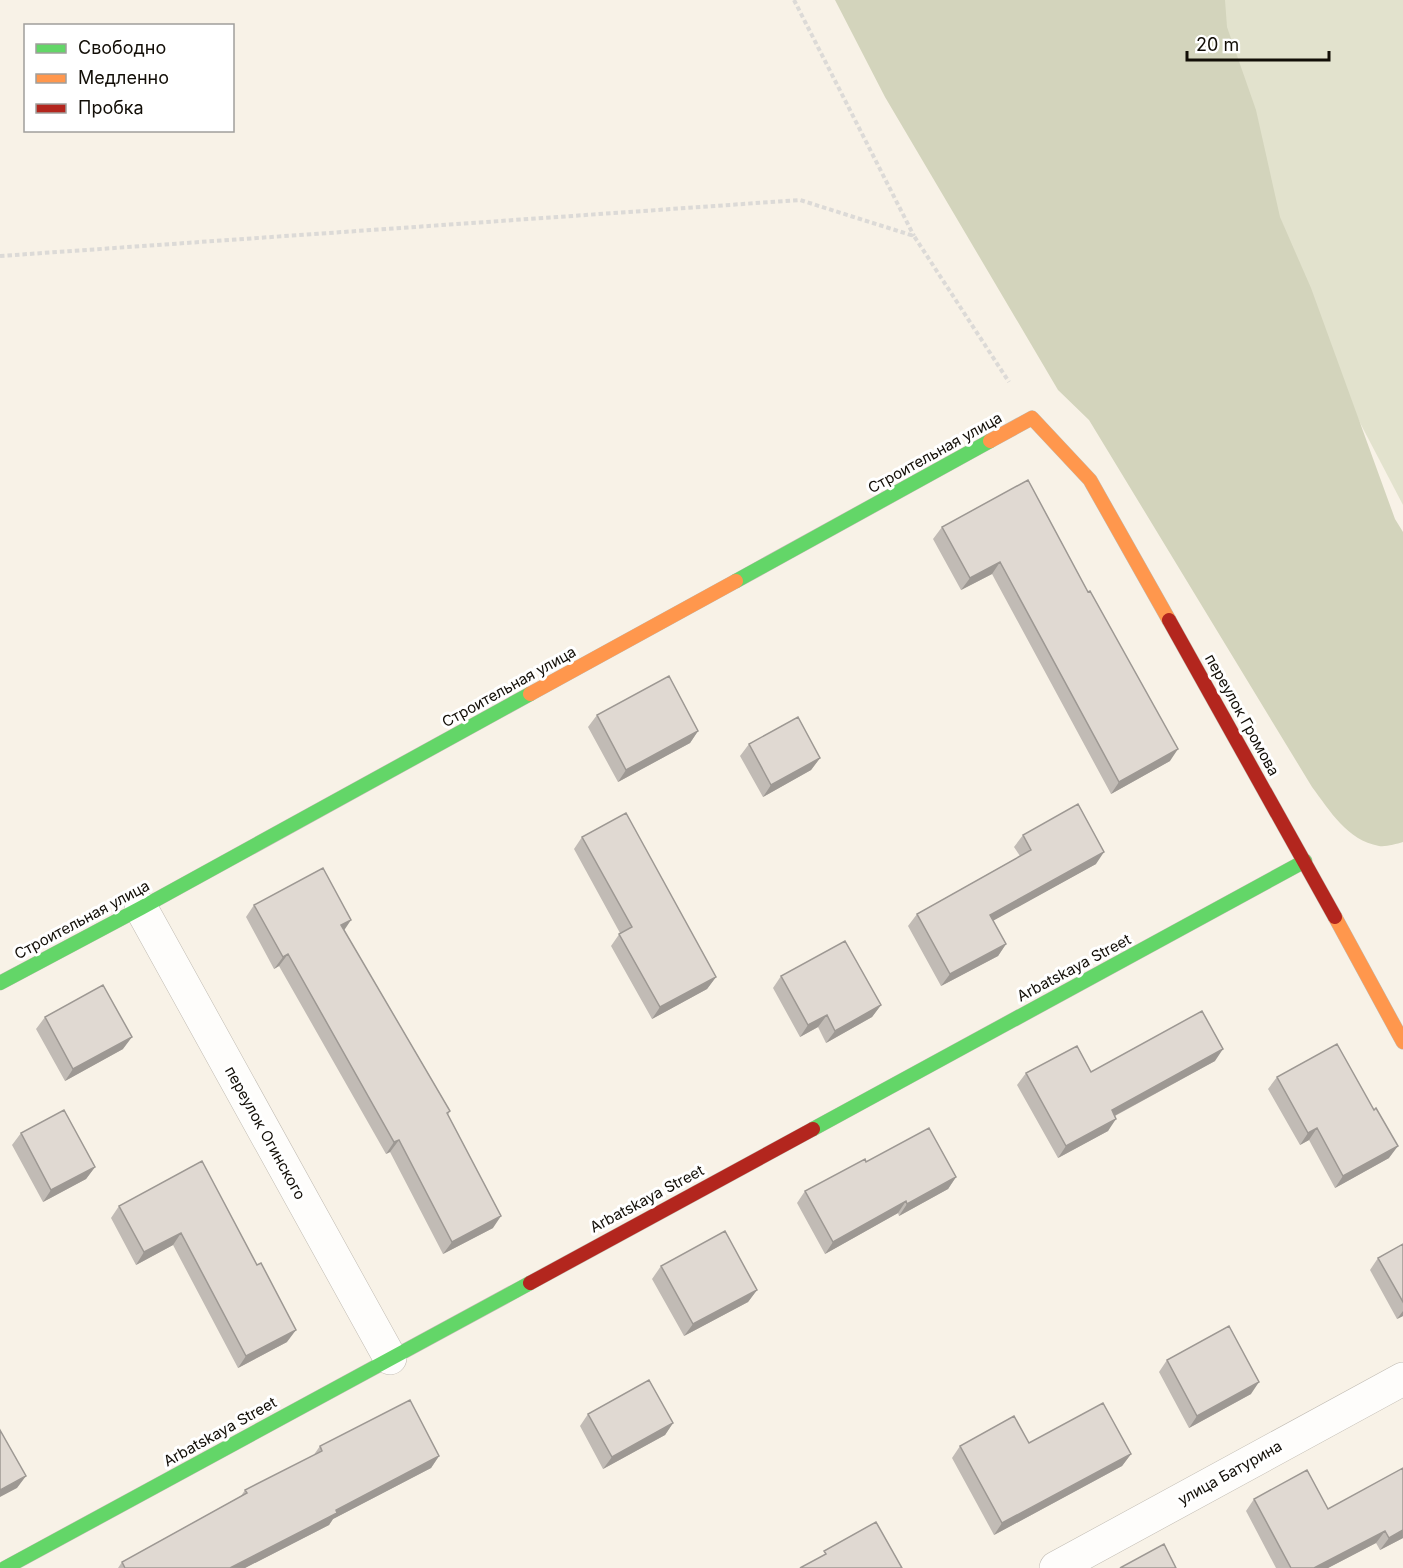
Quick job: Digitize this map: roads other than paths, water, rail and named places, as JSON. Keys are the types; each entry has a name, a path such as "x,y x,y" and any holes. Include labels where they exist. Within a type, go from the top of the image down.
{"street":[{"name":"переулок Громова","path":"1032,418 1090,480 1305,861 1403,1042"},
{"name":"Строительная улица","path":"0,983 141,908 1032,418"},
{"name":"Arbatskaya Street","path":"5,1568 1305,861"},
{"name":"переулок Огинского","path":"141,908 390,1358"},
{"name":"улица Батурина","path":"1056,1568 1403,1379"}]}
